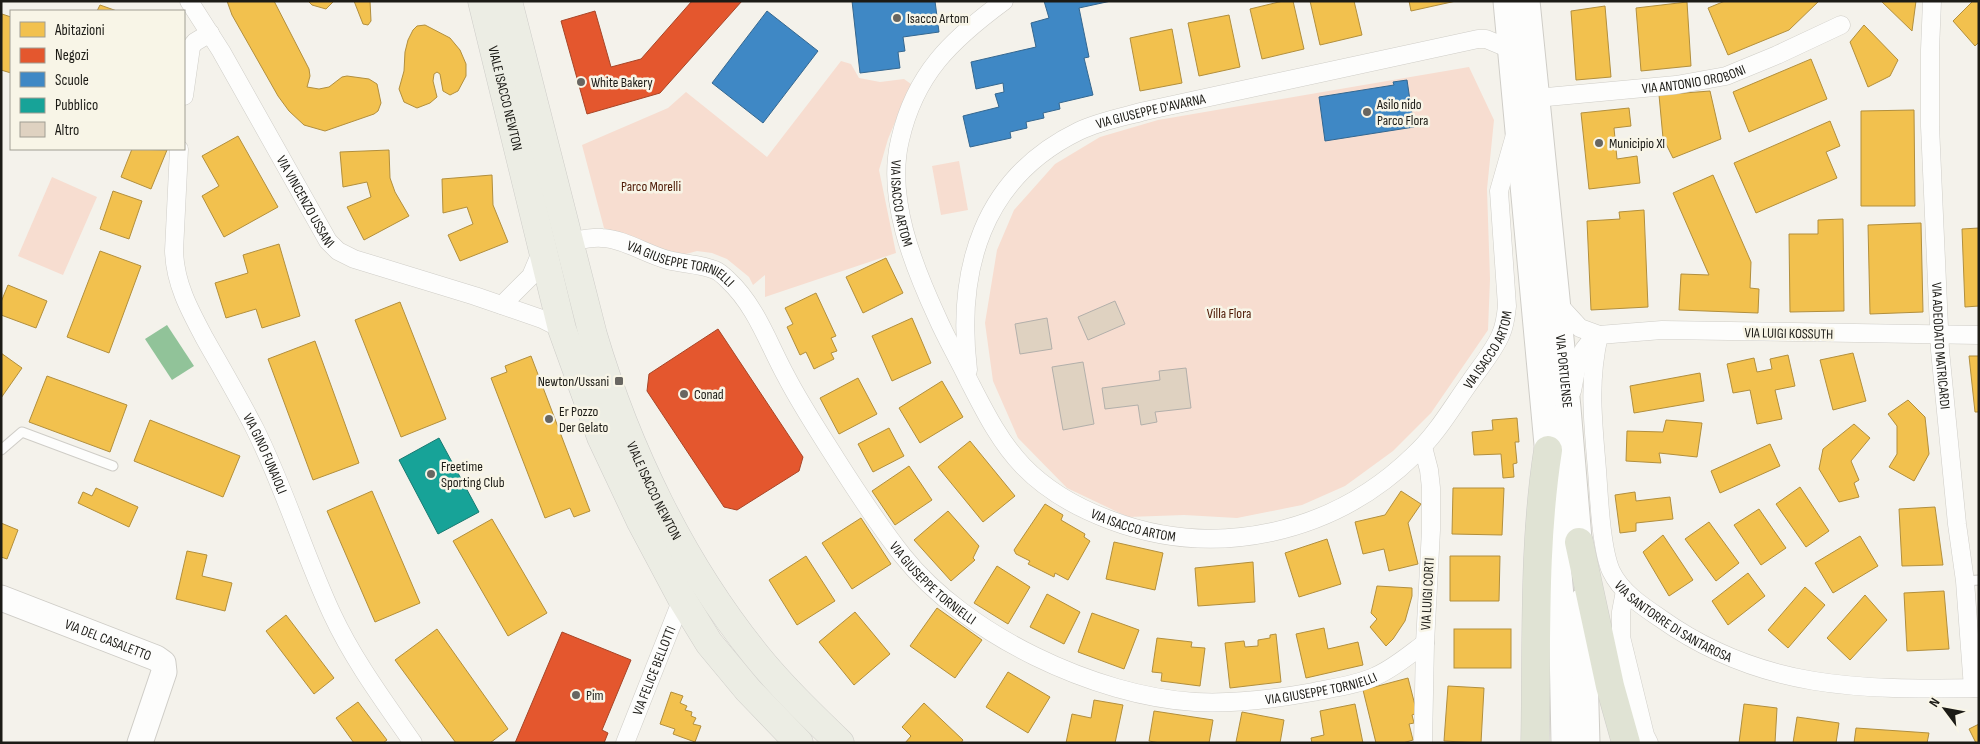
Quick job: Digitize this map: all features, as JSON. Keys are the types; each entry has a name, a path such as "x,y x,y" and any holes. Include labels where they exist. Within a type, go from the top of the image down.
{"highway":[{"path":"1535,743 1539,533 1548,450"},
{"path":"1579,542 1594,604 1610,686 1626,743"}],"main road":[{"name":"VIALE ISACCO NEWTON","path":"482,1 562,329 601,437 630,499 682,599 709,643 732,673 799,743"},
{"name":"VIALE ISACCO NEWTON","path":"508,1 593,335 611,390 642,467 682,544 724,611 757,656 840,743"},
{"name":"VIA PORTUENSE","path":"1506,1 1563,624 1575,734"},
{"name":"VIA PORTUENSE","path":"1527,1 1568,408 1585,627 1575,734"},
{"name":"VIA DEL CASALETTO","path":"1,598 160,660 165,668 140,743"}],"street":[{"name":"VIA VINCENZO USSANI","path":"189,1 210,33 306,204 333,247 354,260 502,305 542,319 562,329"},
{"name":"VIA ISACCO ARTOM","path":"1004,1 953,42 932,69 912,104 900,138 896,160 898,201 914,264 938,321 1000,437 1017,460 1041,482 1065,499 1090,512 1129,527 1174,538 1198,539 1248,536 1306,523 1334,511 1370,490 1399,470 1423,447 1496,343 1505,325 1507,306 1499,190 1517,129"},
{"name":"VIA ADEODATO MATRICARDI","path":"1932,1 1930,107 1940,335 1957,524 1972,581 1976,688"},
{"name":"VIA ANTONIO OROBONI","path":"1536,98 1676,85 1726,76 1841,25"},
{"path":"185,88 190,50 195,42 210,33"},
{"name":"VIA GIUSEPPE D'AVARNA","path":"969,380 964,313 968,277 979,240 994,209 1008,187 1038,157 1063,140 1093,126 1145,111 1478,39 1486,39 1510,49"},
{"name":"VIA GINO FUNAIOLI","path":"179,150 174,251 174,264 178,282 191,312 256,430 297,524 315,576 349,647 365,675 413,743"},
{"path":"530,196 542,191 556,192"},
{"name":"VIA GIUSEPPE TORNIELLI","path":"570,242 604,238 657,257 706,267 721,273 738,291 759,320 786,377 825,442 863,500 909,563 936,591 966,615 1009,642 1050,662 1089,679 1144,695 1197,702 1250,700 1303,694 1370,679 1394,666 1425,643"},
{"path":"502,305 531,276 542,249"},
{"name":"VIA LUIGI KOSSUTH","path":"1557,303 1580,328 1599,335 1662,330 1979,335"},
{"path":"1568,408 1581,353 1588,343 1599,335"},
{"name":"VIA SANTORRE DI SANTAROSA","path":"1599,335 1591,388 1598,475 1607,558 1612,572 1625,591 1656,616 1689,637 1724,655 1777,674 1823,684 1860,687 1976,688"},
{"name":"VIA LUIGI CORTI","path":"1423,447 1431,488 1423,743"},
{"path":"1625,591 1621,612 1621,637 1645,734 1649,743"},
{"name":"VIA FELICE BELLOTTI","path":"626,743 682,599"}],"lane":[{"path":"1,450 22,432 113,466"}],"green space":[{"name":"Parco Morelli","path":"841,61 851,64 859,78 880,82 904,79 911,84 888,139 879,170 896,253 765,297 765,275 753,285 749,277 727,259 712,253 697,251 675,257 604,228 582,145 668,108 686,92 767,157"},
{"name":"Villa Flora","path":"1469,67 1494,120 1487,189 1490,279 1488,330 1431,413 1393,451 1345,486 1302,505 1237,518 1184,515 1128,517 1067,488 1018,438 993,381 985,323 997,250 1014,210 1055,164 1100,137 1158,120"},
{"path":"959,161 968,210 941,215 932,166"},
{"path":"52,177 97,197 63,275 18,256"}],"shaded area":[{"path":"167,325 194,366 172,380 145,339"}],"building: Abitazioni":[{"path":"227,1 274,1 309,69 310,76 307,87 319,89 329,87 342,77 347,76 369,79 377,84 381,103 378,111 325,131 304,125 289,111 278,96 232,15"},
{"path":"308,1 334,1 326,9 312,5"},
{"path":"354,1 370,1 371,21 368,25 363,24"},
{"path":"1283,1 1293,1 1304,49 1262,59 1250,9"},
{"path":"1310,1 1354,1 1362,35 1320,45"},
{"path":"1409,1 1456,1 1411,11"},
{"path":"1725,1 1819,1 1789,30 1728,55 1708,8"},
{"path":"1881,1 1916,1 1912,31"},
{"path":"1973,1 1979,1 1979,42 1975,46 1953,21"},
{"path":"1687,2 1691,66 1641,71 1636,8"},
{"path":"100,5 114,10 98,10"},
{"path":"1605,6 1611,77 1576,80 1571,11"},
{"path":"2,14 10,17 10,73 1,70"},
{"path":"1229,15 1240,67 1199,76 1188,23"},
{"path":"425,25 450,38 460,50 466,64 466,76 458,91 450,95 443,91 440,74 437,72 434,74 433,81 437,97 430,103 417,108 404,102 399,89 404,71 408,40 417,26"},
{"path":"1864,25 1898,60 1890,76 1868,87 1850,42"},
{"path":"1172,29 1182,83 1140,91 1130,38"},
{"path":"1811,59 1827,99 1749,132 1733,92"},
{"path":"1710,91 1721,139 1673,158 1663,138 1659,95"},
{"path":"1629,108 1631,126 1614,128 1617,159 1637,156 1640,183 1589,189 1581,113"},
{"path":"1914,110 1915,206 1861,206 1861,111"},
{"path":"1830,121 1840,146 1826,152 1837,178 1756,213 1734,163"},
{"path":"238,136 278,207 224,237 202,196 219,186 202,156"},
{"path":"132,150 167,150 151,189 121,177"},
{"path":"389,150 390,178 395,192 409,216 364,240 347,207 371,197 367,182 343,187 340,152"},
{"path":"492,175 493,205 508,242 460,261 448,235 473,224 467,207 443,213 442,179"},
{"path":"1713,175 1751,262 1750,288 1759,289 1758,313 1679,310 1681,274 1709,275 1673,193"},
{"path":"113,191 142,201 129,239 100,229"},
{"path":"1644,210 1648,307 1591,310 1587,221 1620,219 1619,212"},
{"path":"1843,219 1844,311 1790,312 1789,234 1818,234 1818,220"},
{"path":"1921,223 1923,312 1870,314 1868,225"},
{"path":"1979,228 1979,306 1965,307 1962,229"},
{"path":"279,244 300,316 262,328 256,309 226,318 215,283 248,273 243,255"},
{"path":"100,251 141,266 109,353 67,337"},
{"path":"886,258 903,293 863,313 846,277"},
{"path":"8,285 47,301 36,328 1,315 1,302"},
{"path":"816,293 836,336 831,338 837,351 831,353 834,359 814,369 806,352 800,355 787,327 793,324 785,308"},
{"path":"400,302 446,419 401,437 355,320"},
{"path":"912,318 931,363 892,381 872,336"},
{"path":"315,341 359,463 313,480 268,359"},
{"path":"1,353 22,368 1,398"},
{"path":"1853,353 1866,401 1833,410 1820,360"},
{"path":"1788,355 1795,386 1775,390 1782,419 1757,424 1750,390 1733,393 1727,364 1754,358 1757,372 1772,369 1770,359"},
{"path":"531,356 590,511 574,517 570,508 545,518 491,378 507,372 505,366"},
{"path":"1969,356 1979,356 1979,412 1975,412"},
{"path":"1700,373 1704,401 1634,413 1630,386"},
{"path":"47,376 127,405 110,452 29,422"},
{"path":"858,378 877,414 839,434 820,398"},
{"path":"942,381 963,417 920,443 899,408"},
{"path":"1908,400 1925,417 1929,454 1914,481 1889,467 1897,454 1897,426 1888,414"},
{"path":"1517,418 1519,442 1515,442 1517,463 1513,464 1514,477 1503,478 1501,454 1474,455 1472,432 1493,430 1492,420"},
{"path":"150,420 240,456 223,497 134,461"},
{"path":"1666,420 1702,423 1697,457 1659,453 1661,463 1626,461 1627,431 1663,432"},
{"path":"1854,424 1870,438 1851,461 1859,480 1854,483 1859,497 1839,502 1819,469 1823,449"},
{"path":"889,428 904,456 873,472 858,444"},
{"path":"970,441 1015,496 983,522 938,467"},
{"path":"1770,444 1780,466 1720,493 1711,471"},
{"path":"909,466 932,500 895,525 872,491"},
{"path":"1800,487 1829,531 1806,547 1776,504"},
{"path":"96,488 138,507 129,527 78,503 83,492 92,496"},
{"path":"1453,488 1504,488 1502,535 1452,534"},
{"path":"372,491 420,603 375,622 327,511"},
{"path":"1401,491 1421,504 1408,523 1418,564 1389,571 1384,549 1363,554 1355,522 1385,515"},
{"path":"1635,492 1636,501 1670,497 1673,519 1636,523 1636,531 1620,533 1615,495"},
{"path":"1045,504 1063,515 1061,520 1085,534 1084,537 1090,541 1068,580 1055,573 1054,577 1028,564 1030,561 1016,554 1014,550"},
{"path":"1935,507 1943,565 1902,566 1899,509"},
{"path":"1759,509 1786,548 1761,565 1734,525"},
{"path":"948,511 979,546 973,558 975,560 951,581 914,540"},
{"path":"861,518 891,564 852,589 822,543"},
{"path":"492,519 547,613 508,636 453,541"},
{"path":"1709,522 1739,563 1716,581 1685,539"},
{"path":"1,523 18,530 7,559 1,557"},
{"path":"1663,535 1693,580 1669,596 1643,552"},
{"path":"1860,536 1878,566 1833,593 1815,563"},
{"path":"1327,539 1341,584 1299,597 1285,553"},
{"path":"1114,542 1163,553 1155,590 1106,579"},
{"path":"187,551 207,555 202,576 232,583 225,611 176,599"},
{"path":"806,556 835,601 797,625 769,580"},
{"path":"1450,556 1500,556 1499,601 1450,601"},
{"path":"1253,562 1255,602 1198,606 1195,568"},
{"path":"997,566 1030,587 1008,624 974,603"},
{"path":"1748,573 1765,596 1728,625 1712,601"},
{"path":"1377,586 1412,588 1412,596 1405,621 1386,646 1370,627 1377,619 1371,613"},
{"path":"1805,587 1825,605 1788,648 1768,630"},
{"path":"1944,591 1949,649 1907,651 1904,593"},
{"path":"1047,594 1080,612 1064,644 1030,627"},
{"path":"1865,595 1887,620 1850,660 1827,638"},
{"path":"937,608 982,640 955,678 910,646"},
{"path":"855,612 890,654 854,685 819,642"},
{"path":"1092,613 1139,630 1124,669 1078,652"},
{"path":"286,615 334,678 314,694 266,631"},
{"path":"1324,628 1328,649 1358,642 1363,665 1306,678 1296,634"},
{"path":"437,629 508,729 490,743 456,743 395,660"},
{"path":"1454,629 1511,629 1511,668 1454,668"},
{"path":"1276,634 1281,682 1230,688 1225,643 1244,641 1245,647 1258,646 1258,640 1270,638 1270,635"},
{"path":"1157,638 1192,642 1191,647 1205,648 1200,686 1161,681 1162,673 1152,672"},
{"path":"1008,672 1050,697 1028,733 986,707"},
{"path":"1408,678 1417,713 1412,715 1414,723 1409,724 1413,740 1403,743 1376,743 1363,690"},
{"path":"1448,686 1484,688 1481,743 1444,741"},
{"path":"671,692 683,696 680,703 687,706 685,710 692,712 691,716 696,718 693,724 701,726 695,742 673,734 675,729 660,724"},
{"path":"1094,700 1123,705 1115,743 1066,743 1072,714 1091,718"},
{"path":"358,702 387,740 383,743 354,743 336,718"},
{"path":"924,703 963,740 961,743 905,743 911,736 902,727"},
{"path":"1355,704 1363,743 1312,743 1311,738 1324,735 1320,711"},
{"path":"1744,704 1777,708 1775,743 1739,743"},
{"path":"1154,711 1213,720 1209,743 1160,743 1149,741"},
{"path":"1242,712 1284,720 1280,743 1236,742"},
{"path":"1797,717 1839,723 1836,743 1793,743"},
{"path":"1979,724 1979,743 1976,743 1969,729"},
{"path":"1856,728 1929,733 1927,743 1854,743"}],"building: Negozi":[{"path":"692,1 742,1 660,93 587,114 561,21 595,11 611,67 641,59"},
{"path":"718,329 803,457 799,471 737,510 724,507 647,391 649,374"},
{"name":"Pim","path":"562,632 631,660 602,730 608,733 604,743 515,743"}],"building: Scuole":[{"path":"852,1 935,1 939,32 903,37 905,51 898,52 900,68 860,73"},
{"path":"1044,1 1111,1 1079,8 1089,57 1084,58 1093,95 1059,103 1060,109 1043,113 1044,118 1026,122 1027,128 1010,132 1011,138 970,147 963,116 999,107 995,94 1004,92 1003,83 976,89 971,62 1036,47 1031,23 1049,18"},
{"path":"767,11 818,51 763,123 712,83"},
{"name":"Asilo nido Parco Flora","path":"1407,80 1414,127 1325,141 1319,97 1394,85 1393,82"}],"building: Pubblico":[{"path":"439,438 479,512 438,534 399,460"}],"building: Altro":[{"path":"1115,301 1125,324 1088,340 1078,317"},
{"path":"1047,318 1052,349 1020,354 1015,324"},
{"path":"1083,362 1094,424 1063,430 1052,367"},
{"path":"1186,368 1191,408 1155,412 1157,422 1141,425 1138,405 1105,409 1102,388 1160,380 1159,371"}],"place":[{"name":"Isacco Artom","path":"897,18"},
{"name":"White Bakery","path":"581,82"},
{"name":"Asilo nido Parco Flora","path":"1367,112"},
{"name":"Municipio XI","path":"1599,143"},
{"name":"Newton/Ussani","path":"619,381"},
{"name":"Conad","path":"684,394"},
{"name":"Er Pozzo Der Gelato","path":"549,419"},
{"name":"Freetime Sporting Club","path":"431,474"},
{"name":"Pim","path":"576,695"}]}
